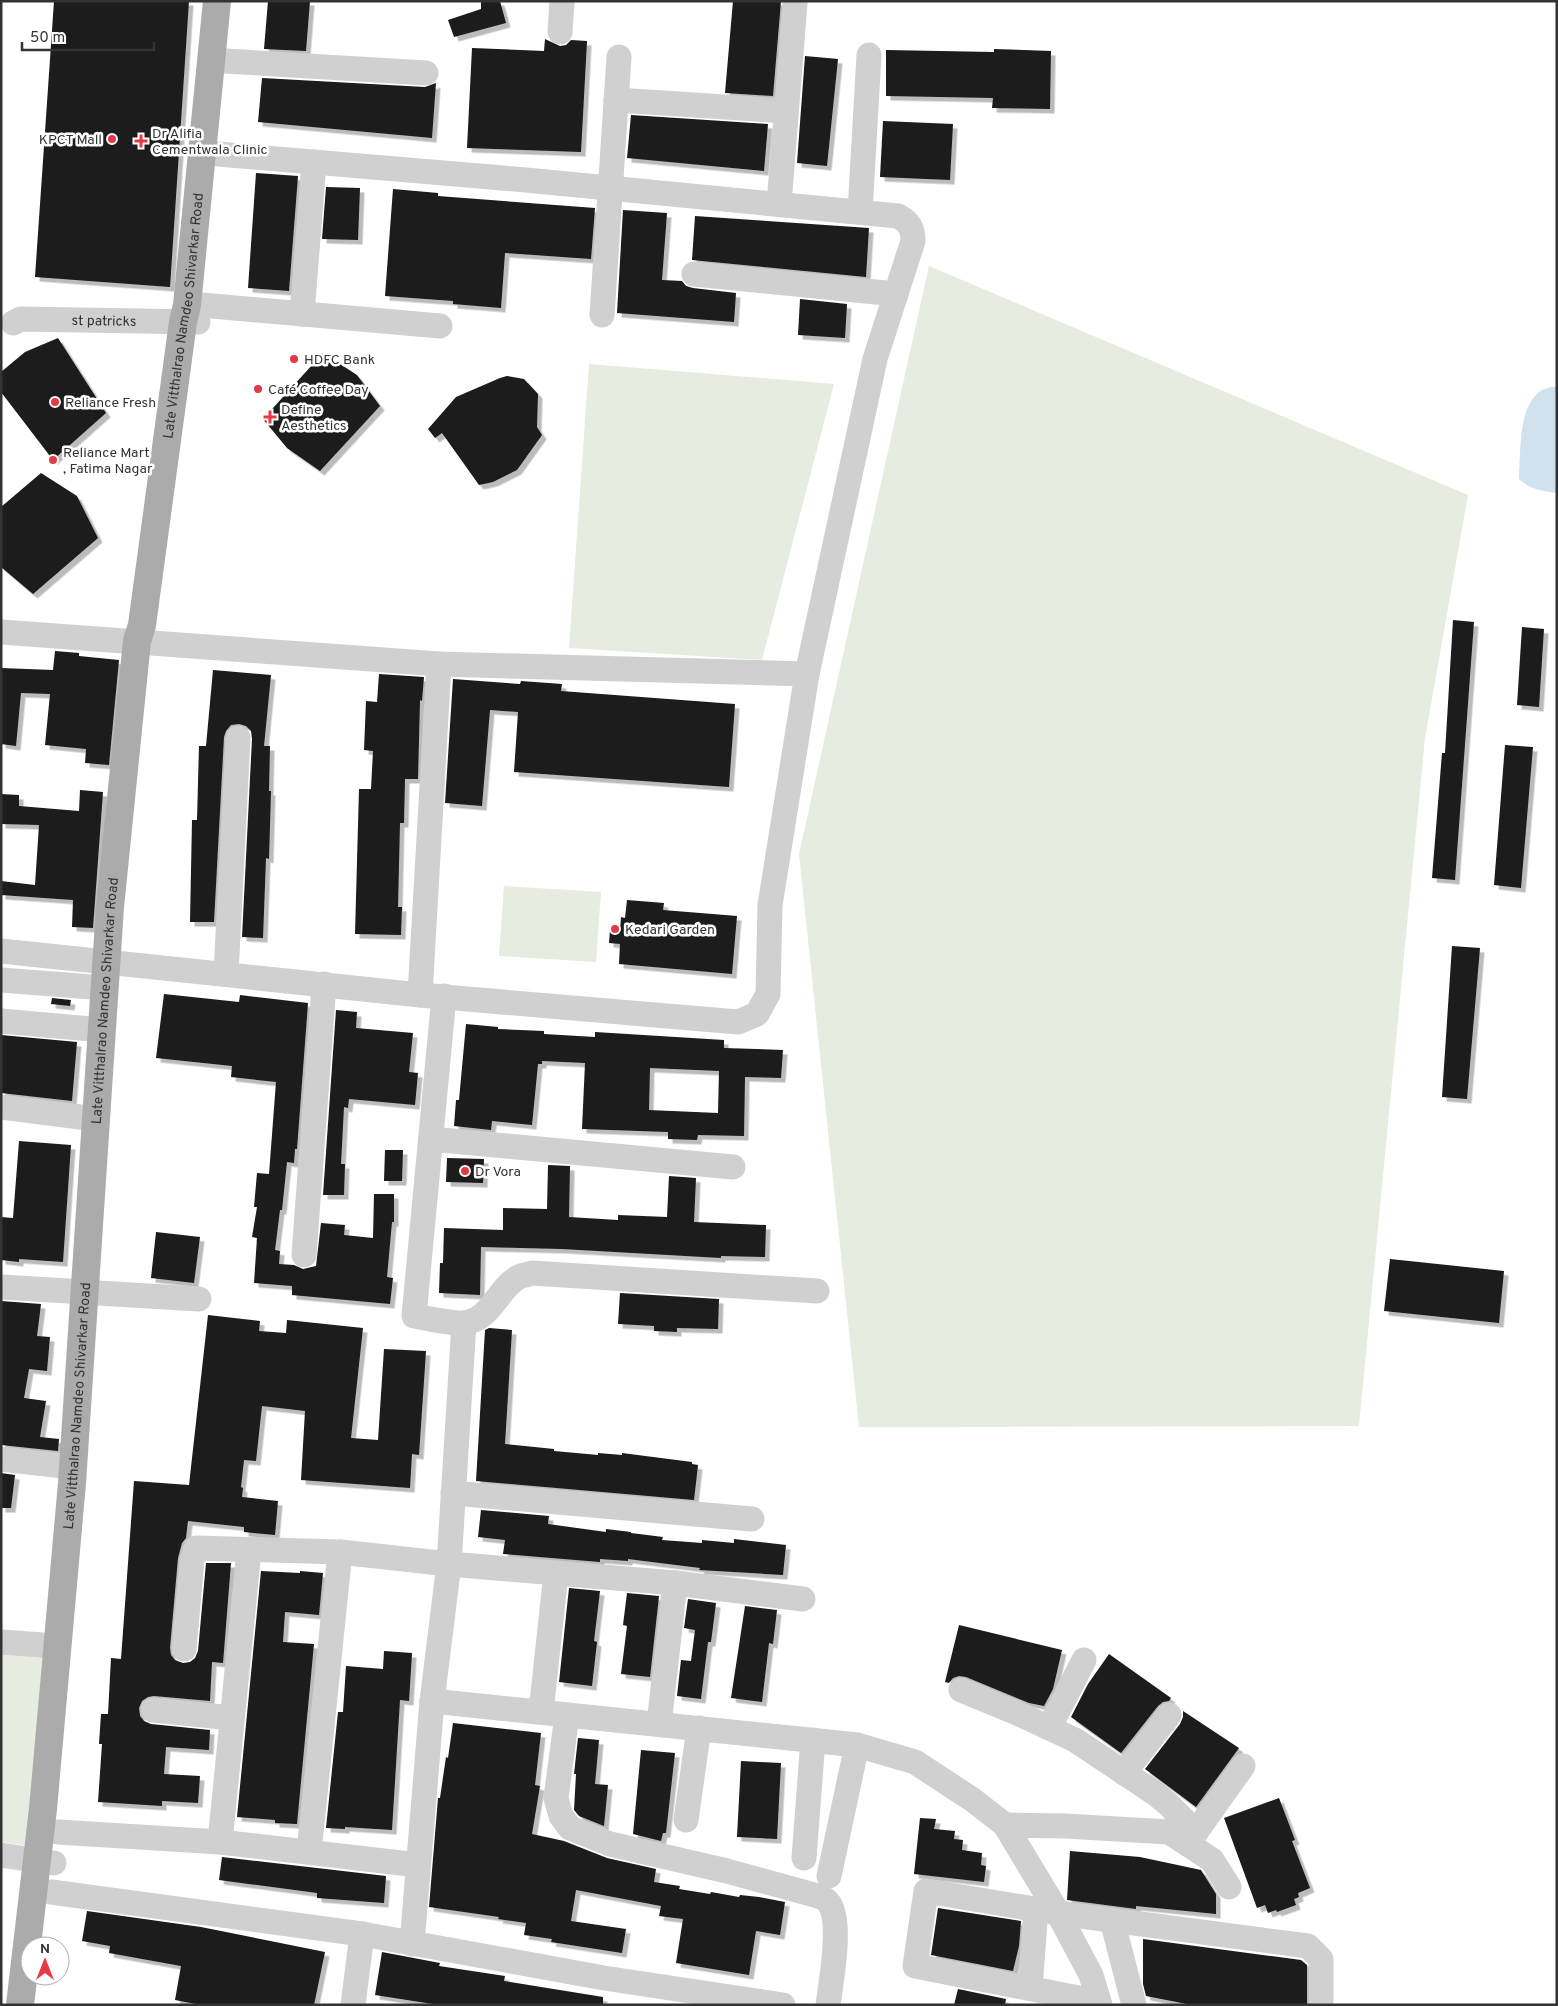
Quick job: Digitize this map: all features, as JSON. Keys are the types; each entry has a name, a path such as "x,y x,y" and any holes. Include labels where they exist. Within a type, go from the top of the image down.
{"main road":[{"name":"Late Vitthalrao Namdeo Shivarkar Road","path":"194,316 187,305 194,251 217,1"},
{"name":"Late Vitthalrao Namdeo Shivarkar Road","path":"20,2005 46,1861 58,1832 111,971 142,641 218,154 225,61 234,1"},
{"name":"Late Vitthalrao Namdeo Shivarkar Road","path":"44,1936 51,1892 46,1861 43,1809 73,1467 91,1292 96,1119 102,1030 111,971"},
{"path":"36,2005 38,1986"}],"street":[{"path":"560,32 562,1"},
{"path":"779,204 795,3"},
{"path":"860,212 869,54"},
{"path":"602,315 619,57"},
{"path":"225,61 426,73"},
{"path":"616,100 786,111"},
{"path":"1,980 111,971 226,974 432,996 738,1022 757,1014 768,994 770,905 807,674 875,359 913,241 913,230 906,220 898,216 611,188 218,154"},
{"path":"302,314 314,162"},
{"path":"694,274 896,294"},
{"name":"st patricks","path":"13,322 21,319 302,314 440,326"},
{"path":"1,632 440,664 807,674"},
{"path":"440,664 432,996 431,1139 414,1316 464,1323 481,1316 494,1305 506,1288 517,1277 532,1274 817,1291"},
{"path":"226,974 238,738"},
{"path":"1,951 111,971"},
{"path":"304,1255 324,984"},
{"path":"1,1021 102,1030"},
{"path":"1,1107 96,1119"},
{"path":"431,1139 734,1167"},
{"path":"1,1287 199,1300"},
{"path":"412,1944 432,1701 449,1564 464,1323"},
{"path":"1,1459 73,1467"},
{"path":"453,1494 752,1519"},
{"path":"184,1649 192,1560 196,1548 340,1552 449,1564 674,1583 803,1599"},
{"path":"220,1842 248,1550"},
{"path":"309,1852 340,1552"},
{"path":"541,1712 556,1573"},
{"path":"659,1724 674,1583"},
{"path":"1,1642 57,1646"},
{"path":"1050,1728 1084,1660"},
{"path":"961,1690 1075,1740 1170,1805 1196,1832"},
{"path":"432,1701 857,1744 915,1762 973,1800 1005,1825 1047,1911 1091,1975 1100,2003 916,1966 926,1890 1047,1911 1308,1946 1321,1959 1321,2005"},
{"path":"153,1710 232,1718"},
{"path":"567,1715 556,1798 561,1816 570,1828 610,1844 736,1874 818,1896 828,1901 834,1915 836,1938 828,2005"},
{"path":"1124,1773 1170,1715"},
{"path":"686,1820 699,1728"},
{"path":"804,1858 813,1740"},
{"path":"829,1876 857,1744"},
{"path":"1196,1832 1243,1766"},
{"path":"1005,1825 1196,1832"},
{"path":"58,1832 220,1842 418,1865"},
{"path":"1169,1832 1212,1860 1229,1887"},
{"path":"1,1855 46,1861"},
{"path":"51,1892 362,1934 604,1978 783,2005"},
{"path":"1030,1988 1047,1911"},
{"path":"1112,1920 1134,2005"},
{"path":"353,2005 362,1934"}],"shaded area":[{"path":"929,266 1468,495 1425,738 1359,1426 859,1427 799,854"},
{"path":"589,364 834,384 762,660 569,648"},
{"path":"504,886 601,892 596,962 499,956"},
{"path":"1,1654 42,1656 30,1846 1,1842"}],"water":[{"path":"1557,386 1557,493 1527,485 1519,479 1519,474 1522,428 1529,406 1534,397 1542,390"}],"building":[{"name":"KPCT Mall","path":"54,1 189,1 170,287 35,277"},
{"path":"268,1 310,1 306,51 264,49"},
{"path":"481,1 500,1 506,23 454,37 448,20 481,9"},
{"path":"733,1 781,1 773,96 725,93"},
{"path":"545,39 560,46 566,45 571,40 587,41 581,152 467,148 472,48 544,51"},
{"path":"994,49 1051,51 1050,109 992,108 993,98 886,96 886,50 994,52"},
{"path":"805,56 838,59 827,166 797,163"},
{"path":"262,78 425,87 436,83 432,138 258,122"},
{"path":"631,115 768,124 764,171 627,158"},
{"path":"883,121 953,124 950,180 880,177"},
{"path":"256,173 298,176 289,291 248,288"},
{"path":"326,187 360,188 358,240 322,239"},
{"path":"393,189 438,193 438,196 595,208 591,259 505,253 501,308 453,304 453,301 385,296"},
{"path":"623,210 667,213 662,280 682,281 686,286 693,288 736,293 734,322 617,313"},
{"path":"695,216 869,228 866,277 692,260"},
{"path":"800,299 847,304 845,338 798,335"},
{"path":"58,338 106,413 53,460 1,392 1,372 25,352"},
{"path":"323,353 357,375 380,406 320,471 287,448 263,419"},
{"path":"507,376 524,379 538,394 537,427 542,435 517,470 493,482 479,485 442,433 435,438 428,429 456,397"},
{"path":"41,473 77,496 98,538 33,594 1,567 1,507"},
{"path":"1453,620 1474,622 1455,880 1432,878 1442,753 1445,753"},
{"path":"1522,627 1544,629 1539,707 1517,705"},
{"path":"55,651 79,653 79,656 119,660 109,765 85,763 86,749 45,745 50,694 21,693 16,746 1,744 1,668 53,670"},
{"path":"213,670 271,675 264,746 270,746 269,791 271,791 269,859 266,858 263,938 242,937 252,739 251,731 246,726 239,724 231,725 224,737 214,922 190,922 192,820 197,820 199,746 206,746"},
{"path":"379,674 424,677 422,701 420,700 418,779 405,779 404,823 400,823 398,907 402,907 401,935 355,934 359,789 371,789 373,751 364,750 366,701 377,702"},
{"path":"453,679 520,684 521,681 562,684 561,691 735,704 729,787 514,772 518,712 490,710 482,806 445,803"},
{"path":"1505,745 1533,747 1521,888 1494,885"},
{"path":"80,790 103,792 93,928 72,927 73,900 1,895 1,881 35,885 39,825 1,824 1,794 19,795 19,806 79,811"},
{"path":"627,900 664,903 663,910 737,916 732,974 619,964 620,944 609,943 610,930 620,931 621,917 625,918"},
{"path":"1452,946 1480,948 1467,1099 1442,1097"},
{"path":"164,994 239,1002 240,995 308,1003 297,1149 295,1149 294,1163 287,1162 282,1210 280,1210 275,1250 280,1251 279,1264 294,1265 303,1269 316,1266 321,1223 345,1225 344,1235 373,1238 374,1194 394,1194 394,1222 392,1222 387,1277 393,1278 390,1304 292,1295 292,1286 254,1283 257,1238 252,1237 257,1207 254,1207 257,1173 269,1174 276,1082 231,1077 232,1066 156,1058"},
{"path":"52,998 71,1000 70,1006 51,1004"},
{"path":"336,1010 357,1012 356,1028 413,1033 409,1072 418,1073 415,1105 349,1099 348,1108 344,1107 341,1164 345,1164 344,1195 323,1195"},
{"path":"466,1024 498,1027 498,1029 544,1031 544,1034 595,1037 595,1032 724,1040 724,1048 783,1050 781,1078 745,1077 744,1136 698,1135 697,1140 668,1139 668,1132 582,1129 585,1063 542,1061 542,1064 538,1064 532,1125 492,1121 491,1130 454,1126 456,1100 459,1100","holes":["650,1068 719,1071 718,1113 649,1110"]},
{"path":"1,1035 77,1042 72,1101 1,1093"},
{"path":"19,1141 71,1145 63,1262 19,1259 19,1262 1,1260 1,1217 13,1218"},
{"path":"385,1150 403,1150 402,1181 384,1181"},
{"name":"Dr Vora","path":"447,1158 484,1159 483,1183 446,1182"},
{"path":"548,1165 570,1166 569,1217 618,1220 618,1215 667,1217 669,1176 696,1178 694,1222 766,1225 765,1257 721,1256 721,1258 562,1249 481,1247 480,1295 439,1293 440,1263 443,1263 444,1228 503,1230 503,1208 547,1209"},
{"path":"156,1232 200,1237 194,1283 151,1278"},
{"path":"1390,1259 1504,1271 1499,1323 1384,1311"},
{"path":"620,1293 719,1299 718,1329 677,1328 677,1332 654,1331 654,1326 618,1324"},
{"path":"1,1301 41,1304 37,1336 50,1337 47,1371 29,1369 24,1398 46,1401 40,1437 59,1439 58,1451 1,1445"},
{"path":"208,1315 260,1321 259,1331 286,1333 287,1320 363,1328 351,1438 378,1440 384,1349 426,1351 419,1455 412,1454 410,1488 301,1480 305,1411 262,1406 256,1461 244,1460 241,1487 243,1488 242,1497 278,1501 275,1535 244,1532 244,1527 188,1521 186,1538 182,1543 178,1558 170,1648 171,1655 175,1660 183,1663 190,1662 195,1658 198,1651 206,1563 231,1563 223,1663 212,1662 210,1701 154,1696 142,1701 139,1708 140,1716 144,1721 151,1724 210,1730 209,1750 166,1747 164,1774 200,1776 198,1803 162,1801 162,1806 98,1802 102,1744 99,1744 101,1714 108,1714 111,1658 121,1659 134,1481 189,1485"},
{"path":"489,1328 512,1330 505,1444 554,1449 554,1451 598,1455 598,1453 622,1455 622,1453 692,1462 692,1464 698,1465 694,1500 476,1481 485,1330"},
{"path":"1,1473 15,1475 11,1508 1,1508"},
{"path":"481,1510 549,1516 548,1524 606,1532 606,1529 631,1532 663,1537 662,1540 702,1543 702,1540 734,1543 734,1539 786,1545 783,1575 699,1570 700,1568 628,1559 628,1561 600,1559 600,1562 503,1554 505,1540 478,1537"},
{"path":"261,1571 323,1573 319,1615 285,1612 283,1642 314,1644 297,1824 275,1823 275,1820 237,1817"},
{"path":"569,1588 600,1591 594,1641 597,1642 592,1686 559,1682"},
{"path":"627,1593 659,1596 650,1677 621,1674 627,1626 623,1625"},
{"path":"688,1599 716,1603 711,1642 708,1642 701,1699 677,1696 681,1660 691,1661 695,1630 684,1628"},
{"path":"745,1606 777,1610 773,1644 769,1643 762,1702 731,1698"},
{"path":"959,1625 1062,1650 1053,1689 1044,1706 1029,1703 966,1677 959,1676 953,1678 949,1683 945,1682"},
{"path":"384,1651 412,1653 409,1701 400,1700 392,1830 345,1827 345,1829 326,1828 338,1712 343,1712 346,1666 383,1669"},
{"path":"1109,1654 1171,1698 1169,1701 1163,1702 1158,1706 1121,1753 1071,1717 1088,1684"},
{"path":"1183,1711 1239,1748 1196,1807 1145,1769 1180,1724"},
{"path":"453,1723 541,1733 535,1785 540,1786 532,1834 564,1841 607,1858 656,1869 654,1882 680,1886 679,1889 739,1897 740,1895 759,1897 785,1902 780,1935 756,1931 749,1975 676,1963 683,1919 659,1916 661,1906 576,1890 571,1921 626,1929 622,1953 551,1942 552,1939 524,1935 526,1923 498,1919 499,1917 429,1907 438,1798 440,1798 446,1757 448,1758"},
{"path":"578,1738 599,1740 595,1784 608,1785 604,1826 579,1816 574,1810 576,1774 574,1774"},
{"path":"641,1750 675,1753 666,1833 663,1833 661,1841 633,1834"},
{"path":"741,1761 781,1763 777,1839 737,1837"},
{"path":"1279,1798 1295,1840 1292,1841 1310,1888 1298,1893 1299,1897 1294,1899 1296,1905 1277,1912 1276,1910 1268,1913 1265,1905 1257,1908 1224,1818"},
{"path":"920,1818 936,1819 934,1829 955,1831 954,1839 963,1840 962,1850 982,1853 981,1865 986,1866 984,1882 914,1874"},
{"path":"1070,1851 1140,1857 1201,1870 1216,1894 1216,1914 1136,1906 1136,1909 1067,1900"},
{"path":"222,1857 386,1876 384,1903 317,1898 317,1893 219,1880"},
{"path":"938,1908 1021,1921 1019,1946 1013,1971 931,1955"},
{"path":"87,1911 201,1927 325,1952 314,2005 201,2005 175,2000 181,1966 109,1953 110,1946 82,1941"},
{"path":"1143,1939 1301,1960 1307,1965 1307,2005 1192,2005 1146,1996 1143,1984"},
{"path":"382,1952 440,1963 439,1966 505,1976 504,1981 603,1997 603,2005 439,2005 375,1995"},
{"path":"958,1989 1006,1999 1005,2005 954,2005"}],"place":[{"name":"KPCT Mall","path":"112,139"},
{"name":"Dr Alifia Cementwala Clinic","path":"141,141"},
{"name":"HDFC Bank","path":"294,359"},
{"name":"Café Coffee Day","path":"258,389"},
{"name":"Reliance Fresh","path":"55,402"},
{"name":"Define Aesthetics","path":"270,417"},
{"name":"Reliance Mart , Fatima Nagar","path":"53,460"},
{"name":"Kedari Garden","path":"615,929"},
{"name":"Dr Vora","path":"465,1171"}]}
